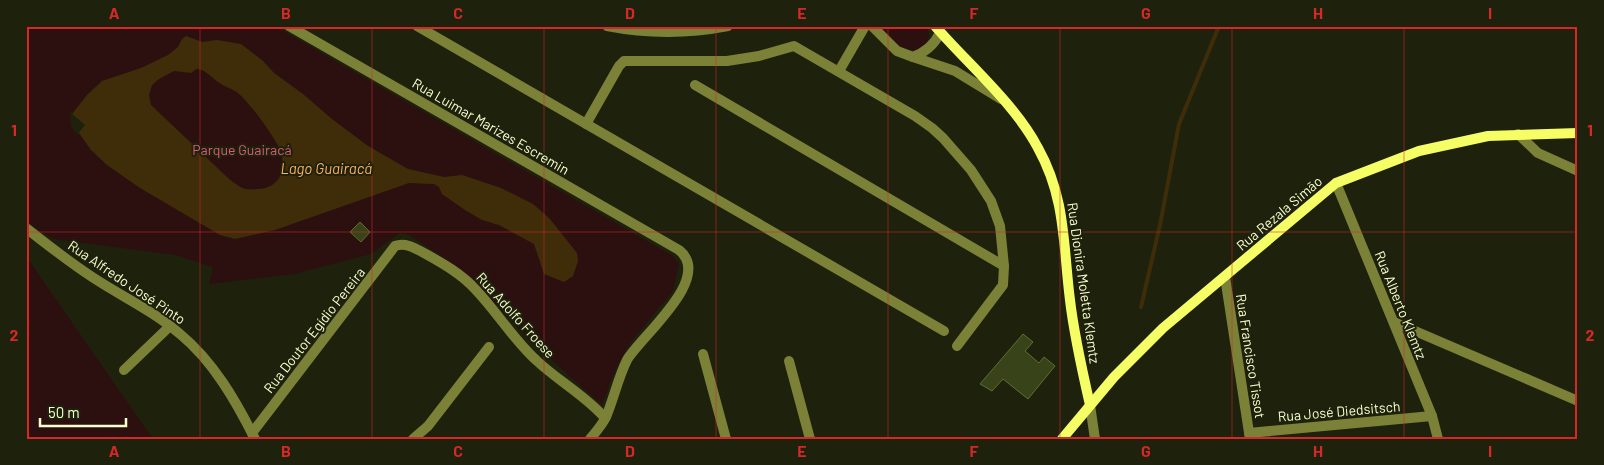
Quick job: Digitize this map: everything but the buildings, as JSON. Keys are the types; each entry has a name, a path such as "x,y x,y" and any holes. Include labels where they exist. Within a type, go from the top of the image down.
{"main road":[{"name":"Rua Dionira Moletta Klemtz","path":"937,30 1004,101 1029,132 1038,147 1054,184 1064,225 1073,322 1090,404"},
{"name":"Rua Rezala Simão","path":"1062,439 1090,404 1163,328 1336,183 1419,151 1488,136 1578,133"}],"street":[{"name":"Rua Luimar Marizes Escremin","path":"289,26 679,250 686,258 688,271 684,287 671,307 644,336 629,357 623,368 605,418"},
{"path":"417,26 944,331"},
{"path":"607,26 639,31 672,33 728,26"},
{"path":"838,71 866,26"},
{"path":"872,26 897,51 955,71 1004,101"},
{"path":"913,57 922,54 930,48 937,30"},
{"path":"586,124 624,62 727,61 759,56 794,46 924,122 959,154 982,184 991,201 1000,226 1004,266 1003,285 957,346"},
{"path":"695,85 1004,266"},
{"path":"1518,134 1538,153 1578,171"},
{"name":"Rua Alberto Klemtz","path":"1336,183 1432,416 1438,439"},
{"name":"Rua Alfredo José Pinto","path":"26,228 99,282 170,326 203,356 224,385 253,436"},
{"name":"Rua Adolfo Froese","path":"398,245 408,245 418,250 464,278 487,302 513,336 534,359 586,399 605,418"},
{"name":"Rua Doutor Egídio Pereira","path":"253,436 398,245"},
{"name":"Rua Francisco Tissot","path":"1225,277 1250,436"},
{"path":"1394,322 1578,401"},
{"path":"124,370 170,326"},
{"path":"413,439 428,426 489,347"},
{"path":"703,354 726,439"},
{"path":"789,361 810,439"},
{"path":"1090,404 1095,439"},
{"name":"Rua José Diedsitsch","path":"1250,436 1432,416"},
{"path":"590,439 605,418"},
{"path":"423,439 428,426"}],"green space":[{"name":"Parque Guairacá","path":"26,26 275,26 673,256 679,264 673,291 631,342 613,375 602,405 530,341 473,280 456,266 409,235 400,233 371,254 295,274 209,284 213,267 175,255 53,239 26,222"},
{"path":"880,26 925,26 928,31 929,40 920,49 905,49 893,41"},
{"path":"26,256 153,439 26,439"}],"water":[{"name":"Lago Guairacá","path":"186,36 202,42 217,40 241,44 263,61 274,73 368,146 408,169 444,177 462,175 501,188 533,204 549,218 577,253 578,261 573,276 564,282 544,274 534,244 499,225 482,220 465,210 442,194 439,187 434,184 409,183 275,230 235,239 220,235 140,188 107,165 91,150 73,125 72,114 87,95 102,81 141,68 168,55 178,47","holes":["199,69 240,95 254,110 274,138 281,152 283,165 280,177 272,185 260,189 245,189 238,186 151,105 149,95 152,85 159,79 174,71 191,73"]}],"pier":[{"path":"70,112 85,125 77,135 71,126"}],"waterway":[{"path":"1141,307 1160,225 1179,124 1219,26"}]}
